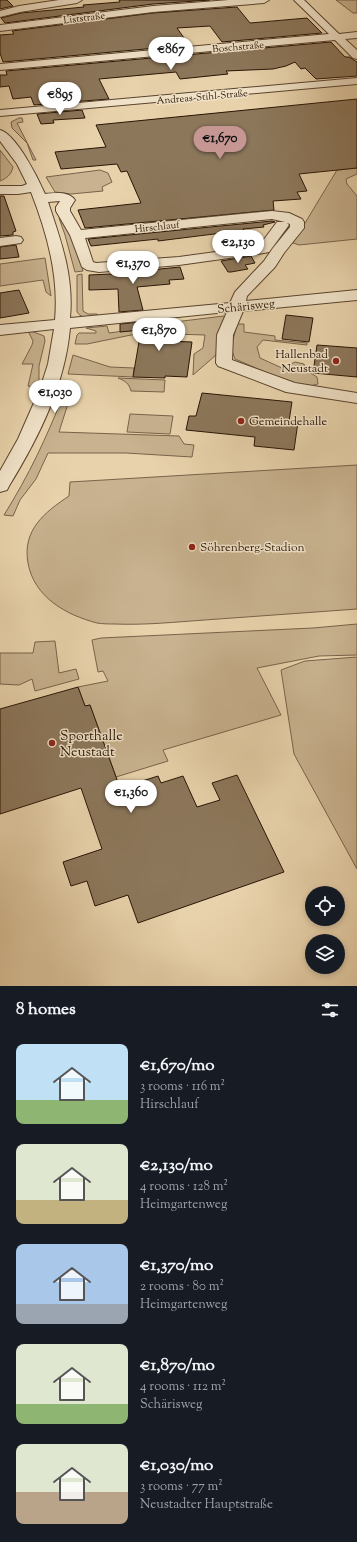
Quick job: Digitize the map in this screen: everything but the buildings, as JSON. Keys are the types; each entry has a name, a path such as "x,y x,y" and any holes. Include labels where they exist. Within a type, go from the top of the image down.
{"street":[{"path":"0,14 24,8 77,0"},
{"name":"Liststraße","path":"0,28 153,9 264,0"},
{"path":"299,0 308,7 357,56"},
{"name":"Boschstraße","path":"0,67 357,35"},
{"name":"Andreas-Stihl-Straße","path":"7,115 46,110 357,81"},
{"path":"0,102 7,115 2,123 2,126 20,148 20,156"},
{"path":"0,134 20,156 57,251 63,281 64,324 53,379 21,454 0,486"},
{"path":"3,188 33,189 68,200 63,207 63,211 78,235 87,264 92,267 99,268 179,262 264,249 284,223 284,216 297,222 297,228 278,251 270,264 240,295 237,307 225,335 224,363 292,388 357,398"},
{"name":"Hirschlauf","path":"78,235 265,215 284,216"},
{"path":"0,242 16,240"},
{"name":"Schärisweg","path":"0,330 357,295"}],"shaded area":[{"path":"336,0 357,0 357,13 353,13"},
{"path":"22,118 23,122 17,123 36,160 33,160 27,143 12,128 11,122"},
{"path":"0,150 13,167 8,176 0,181"},
{"path":"357,168 357,174 346,179 347,184 357,196 357,239 299,245 293,243 337,170"},
{"path":"100,170 108,173 112,182 102,187 103,191 71,194 55,192 46,177"},
{"path":"61,217 75,240 83,271 75,272 59,218"},
{"path":"45,258 51,296 46,292 43,280 0,286 0,264"},
{"path":"82,274 83,311 88,314 97,314 99,316 84,317 77,312 77,275"},
{"path":"224,316 229,318 219,334 216,355 193,375 194,354 203,348 205,335 141,333 87,344 75,344 79,333 96,333 96,331 86,328 107,326 109,333 162,326 166,325 166,323"},
{"path":"237,324 244,324 244,332 275,336 275,340 307,343 307,345 263,340 257,347 260,358 282,368 295,362 304,364 307,371 317,377 318,384 306,387 293,384 235,359 231,348"},
{"path":"31,331 44,336 45,341 39,366 39,380 34,387 28,386 33,364 22,364 32,345 33,341 29,333"},
{"path":"73,355 110,367 134,368 133,377 68,374"},
{"path":"118,378 165,380 164,392 131,391 129,386 123,380"},
{"path":"64,393 71,394 59,432 179,436 184,444 194,445 192,457 126,453 48,453 36,479 20,500 13,516 4,515 37,456"},
{"path":"130,414 173,416 170,434 127,432"},
{"name":"Söhrenberg-Stadion","path":"357,465 357,609 162,623 102,624 85,620 53,603 44,595 31,575 28,563 28,541 37,523 69,496 70,482"},
{"path":"357,624 357,655 319,656 257,668 281,715 163,750 168,761 116,777 90,705 85,706 78,687 108,681 103,671 98,672 92,640 101,638 313,628"},
{"path":"55,641 59,673 76,669 79,679 35,691 32,679 19,685 0,684 0,653 33,653 35,642"},
{"path":"357,657 357,869 294,754 281,670 305,661"}],"place":[{"name":"Hallenbad Neustadt","path":"336,361"},
{"name":"Gemeindehalle","path":"241,421"},
{"name":"Söhrenberg-Stadion","path":"192,547"},
{"name":"Sporthalle Neustadt","path":"52,743"}]}
